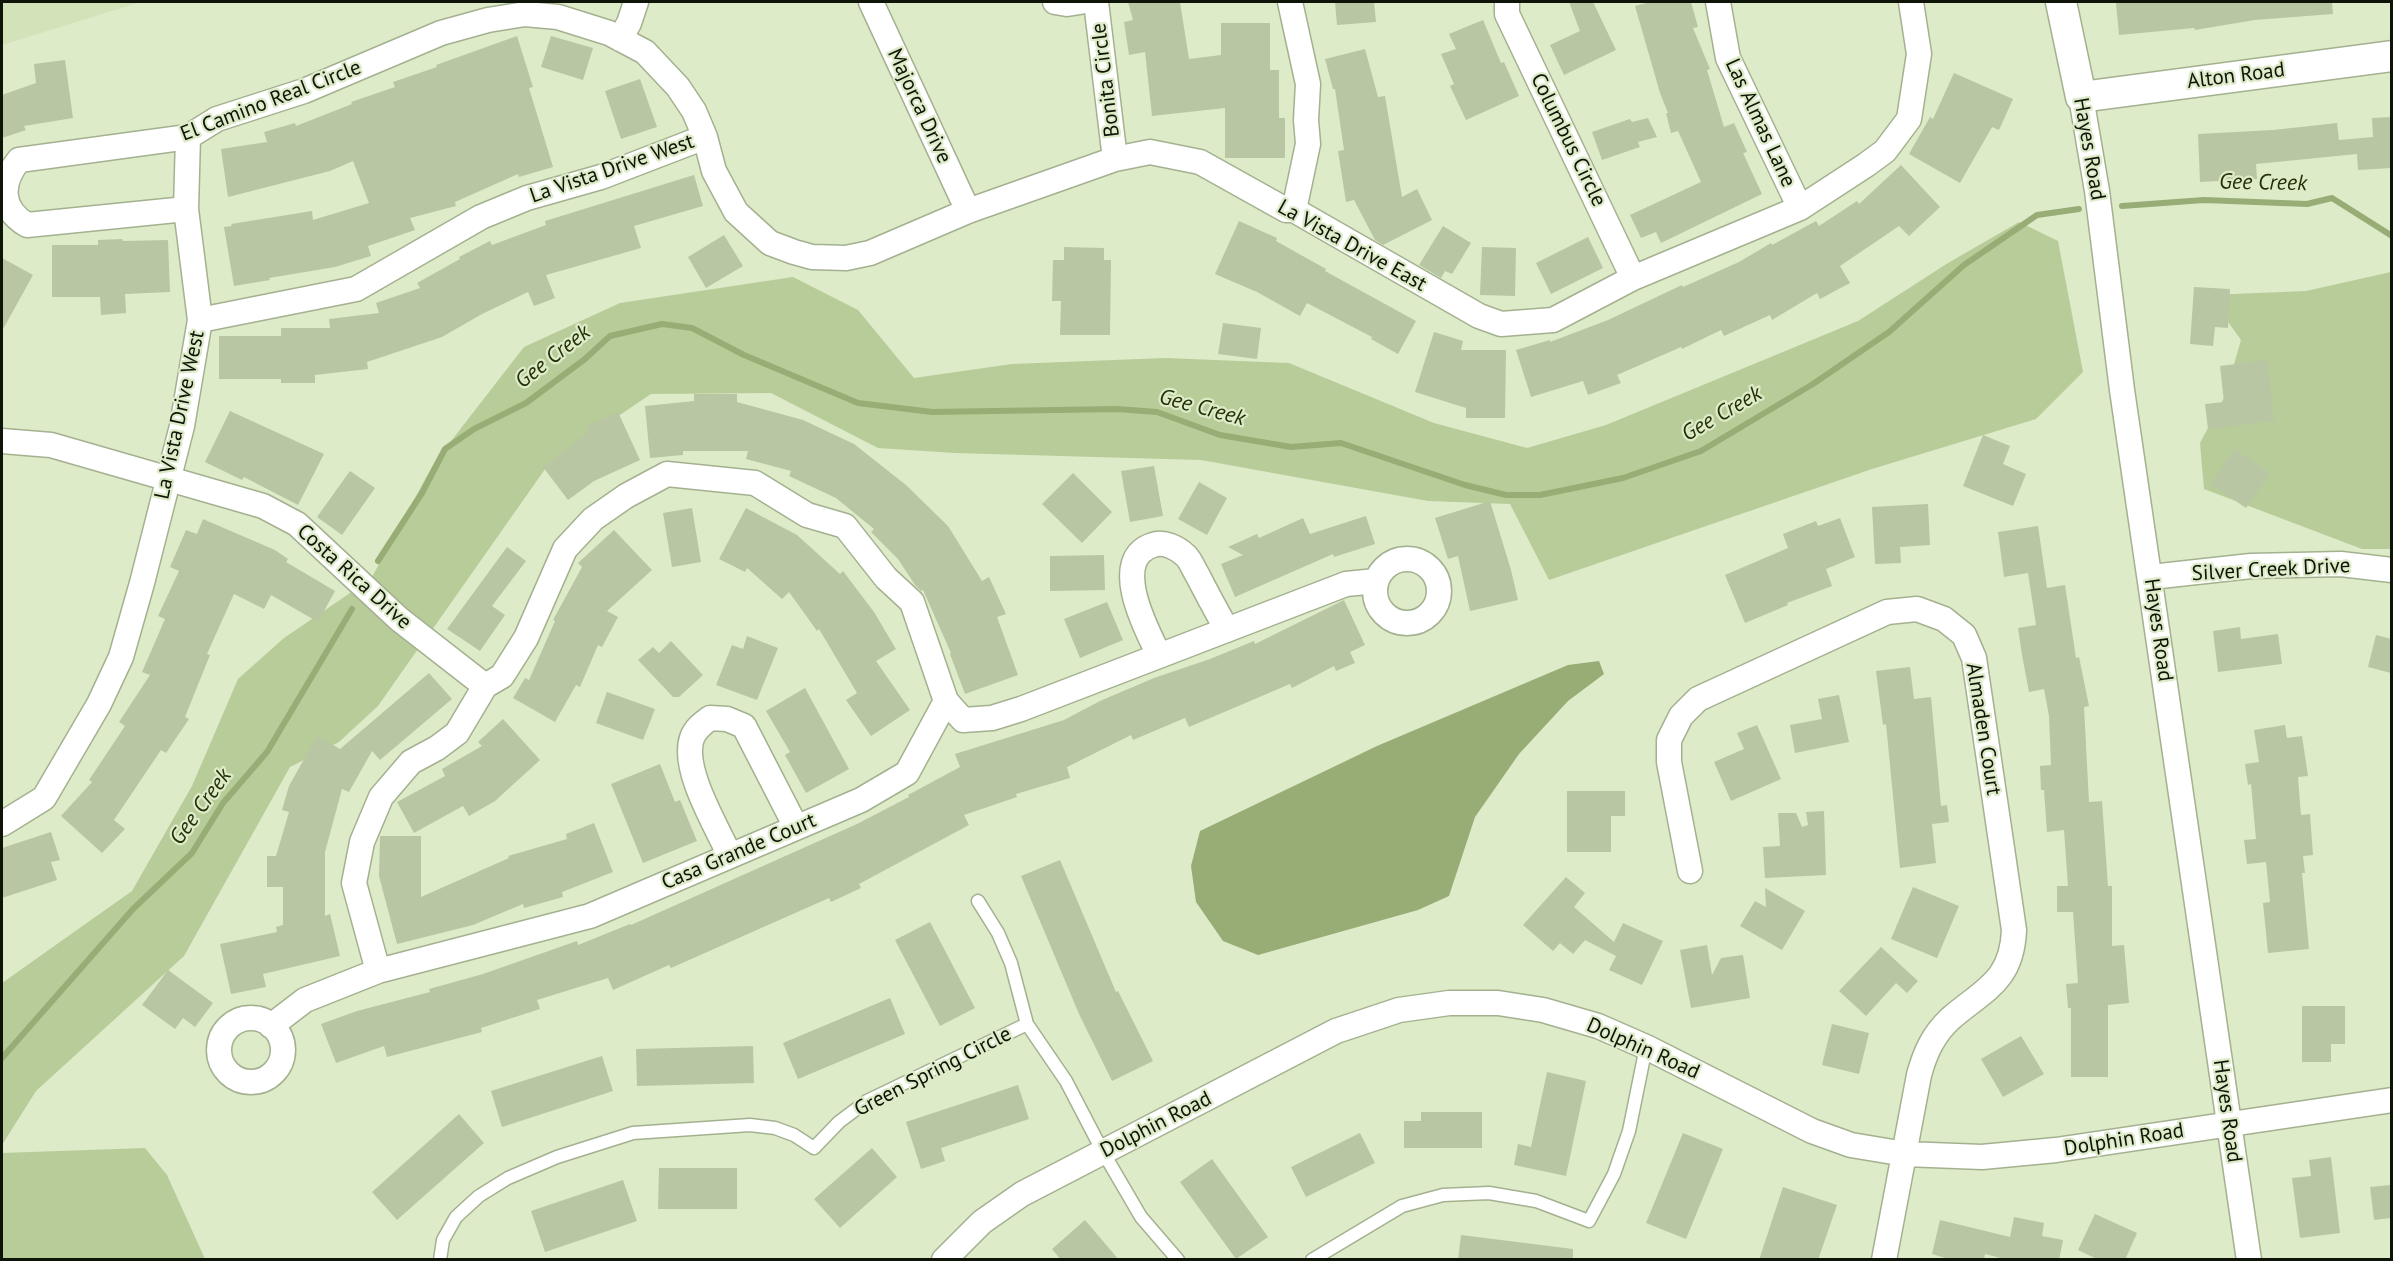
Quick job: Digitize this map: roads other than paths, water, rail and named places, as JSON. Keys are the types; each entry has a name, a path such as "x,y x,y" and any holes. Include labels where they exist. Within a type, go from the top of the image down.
{"street":[{"path":"620,39 629,23 636,2"},
{"name":"Majorca Drive","path":"871,2 968,211"},
{"name":"Bonita Circle","path":"1055,2 1067,4 1080,2"},
{"name":"Bonita Circle","path":"1096,2 1115,159"},
{"path":"1290,2 1308,84 1306,120 1308,144 1294,210"},
{"name":"Columbus Circle","path":"1508,2 1508,14 1634,278"},
{"name":"Las Almas Lane","path":"1718,2 1728,58 1800,208"},
{"name":"La Vista Drive East","path":"705,137 714,171 736,212 770,243 812,257 846,258 862,255 968,211 1115,159 1150,152 1200,162 1287,210 1294,210 1479,316 1501,324 1553,320 1634,278 1800,208 1886,151 1909,119 1919,54 1911,2"},
{"name":"Hayes Road","path":"2061,2 2081,97 2097,191 2122,390 2249,1260"},
{"name":"El Camino Real Circle","path":"186,209 27,225 14,218 8,210 3,200 2,187 11,168 20,160 188,137 217,119 304,91 441,33 488,20 560,9 645,52 678,87 694,111 705,137"},
{"name":"Alton Road","path":"2081,97 2391,56"},
{"path":"188,137 186,209 200,320"},
{"name":"La Vista Drive West","path":"2,824 44,798 99,704 121,657 182,426 200,320 356,289 481,217 527,198 601,177 705,137"},
{"name":"Costa Rica Drive","path":"2,441 51,445 263,506 297,524 399,619 485,686"},
{"path":"378,971 354,883 362,842 381,797 411,762 437,748 457,733 485,686 502,676 526,638 565,549 593,519 626,496 667,474 755,483 807,514 845,526 886,578 912,602 946,701 963,720 992,718 1346,584 1376,581"},
{"path":"1159,655 1144,625 1133,591 1131,565 1140,552 1154,544 1168,544 1187,557 1227,630"},
{"name":"Silver Creek Drive","path":"2151,577 2251,566 2342,564 2391,570"},
{"name":"Almaden Court","path":"1690,871 1669,762 1669,740 1681,716 1698,699 1887,612 1917,609 1944,619 1964,635 1974,658 2014,930 2014,948 2003,973 1985,993 1949,1020 1928,1046 1919,1075 1884,1260"},
{"name":"Casa Grande Court","path":"271,1026 305,1000 378,971 590,916 861,800 907,773 946,701"},
{"path":"730,856 694,776 690,758 691,740 695,732 710,718 727,719 744,726 796,827"},
{"name":"Dolphin Road","path":"944,1260 982,1222 1022,1194 1336,1031 1399,1010 1449,1003 1498,1003 1543,1010 1598,1026 1646,1047 1812,1131 1851,1145 1905,1154 1982,1157 2056,1150 2391,1100"}],"lane":[{"path":"978,901 998,933 1011,963 1028,1024 1066,1081 1141,1218 1178,1260"},
{"name":"Green Spring Circle","path":"440,1260 443,1240 456,1217 479,1196 508,1178 557,1157 633,1133 750,1125 775,1128 794,1135 814,1149 839,1122 867,1101 1028,1024"},
{"path":"1312,1260 1402,1206 1443,1195 1489,1193 1536,1201 1590,1221 1614,1174 1629,1131 1646,1047"}],"waterway":[{"name":"Gee Creek","path":"2122,206 2204,200 2307,204 2332,198 2392,236"},
{"name":"Gee Creek","path":"378,561 422,493 445,449 474,429 526,403 585,359 610,336 662,324 692,328 744,355 858,403 932,412 1117,409 1157,412 1220,435 1291,447 1341,443 1465,485 1506,495 1540,495 1623,478 1701,451 1813,384 1889,332 1964,265 2037,215 2079,209"},
{"name":"Gee Creek","path":"2,1058 133,909 192,853 223,803 267,752 352,609"}]}
